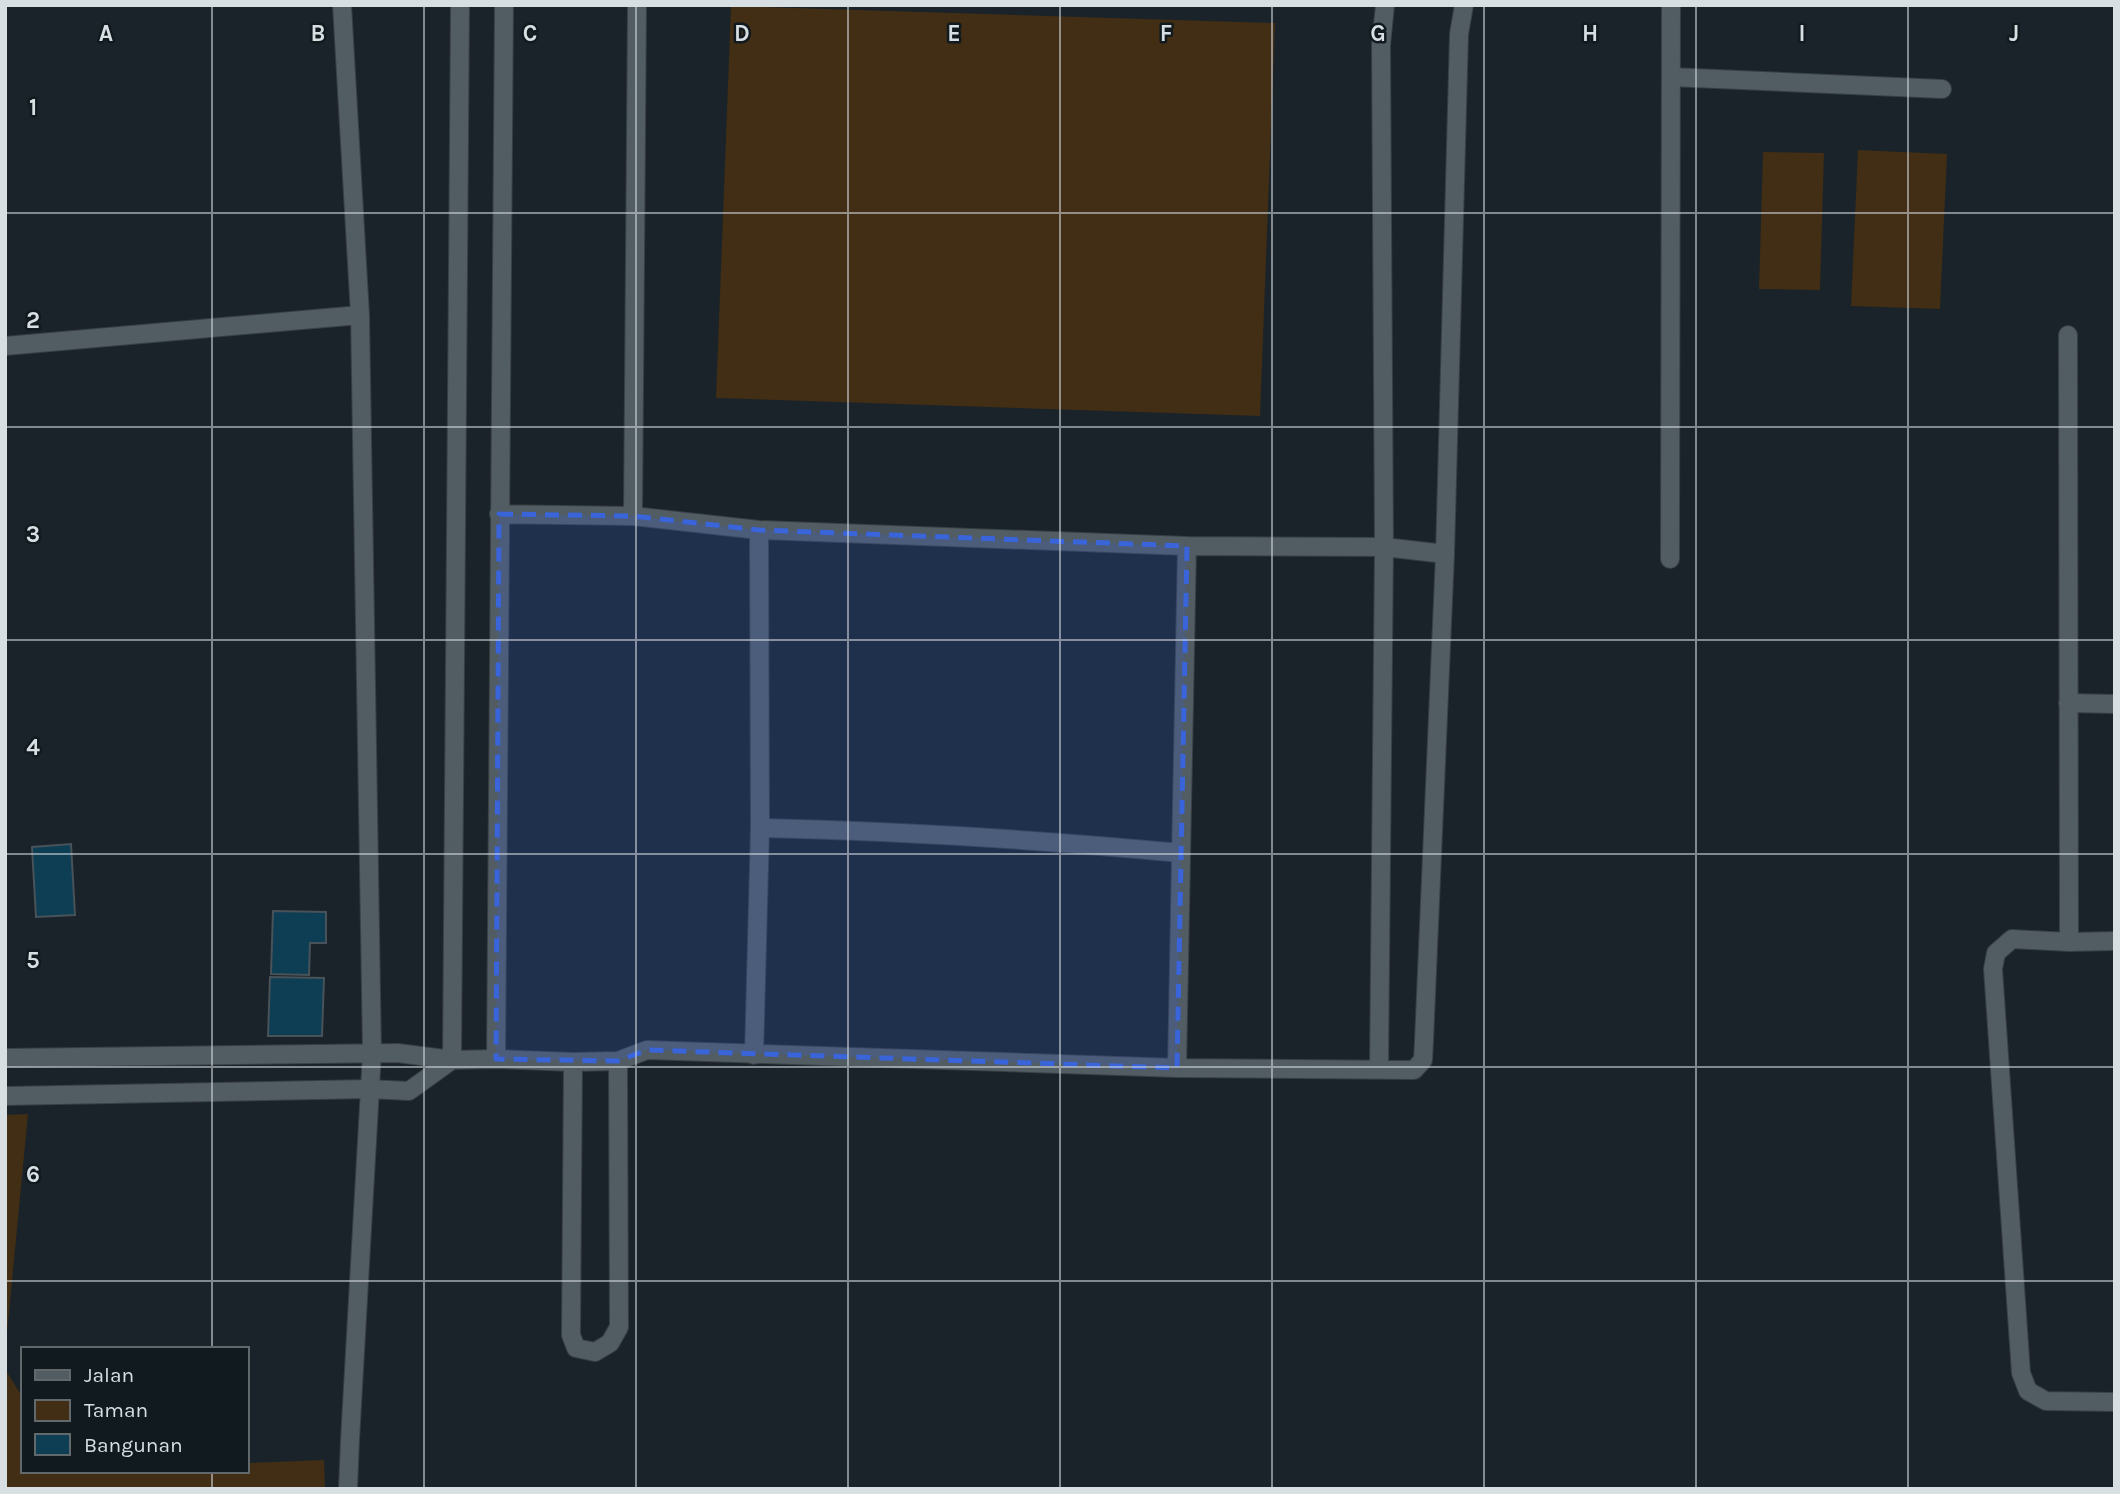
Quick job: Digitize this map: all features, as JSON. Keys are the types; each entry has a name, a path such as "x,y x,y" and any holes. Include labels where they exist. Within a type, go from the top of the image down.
{"street":[{"path":"342,5 360,315 372,1053 348,1489"},
{"path":"452,1060 460,5"},
{"path":"496,1059 503,5"},
{"path":"633,516 637,5"},
{"path":"1379,1069 1384,547 1381,45 1385,5"},
{"path":"5,1058 372,1053 452,1060 618,1062 647,1050 1177,1068 1414,1070 1423,1060 1445,554 1459,34 1464,5"},
{"path":"1670,559 1671,5"},
{"path":"1671,77 1942,89"},
{"path":"5,346 360,315"},
{"path":"2068,335 2069,942"},
{"path":"499,514 633,516 759,530 1187,546 1384,547 1445,554"},
{"path":"754,1055 760,828 759,530"},
{"path":"1177,1068 1187,546"},
{"path":"2068,703 2115,704"},
{"path":"760,828 839,830 1181,853"},
{"path":"2115,941 2012,939 1996,953 1993,969 2021,1373 2028,1391 2046,1401 2115,1402"},
{"path":"5,1096 369,1089 409,1091 452,1060"},
{"path":"573,1062 571,1335 576,1348 595,1352 610,1343 619,1327 618,1062"}],"highlighted area":[{"path":"499,514 633,516 759,530 1187,546 1177,1068 647,1050 618,1061 496,1059"}],"green space":[{"path":"731,6 1275,23 1260,416 716,398"},
{"path":"1858,150 1947,154 1940,309 1851,306"},
{"path":"1763,152 1824,153 1820,290 1759,289"},
{"path":"28,1114 5,1354 5,1115"},
{"path":"5,1369 21,1395 21,1473 248,1473 248,1463 324,1460 325,1489 5,1489"}],"building":[{"path":"71,844 75,915 36,917 32,847"},
{"path":"273,911 326,912 326,943 310,943 309,975 271,974"},
{"path":"270,977 324,978 322,1036 268,1036"}]}
